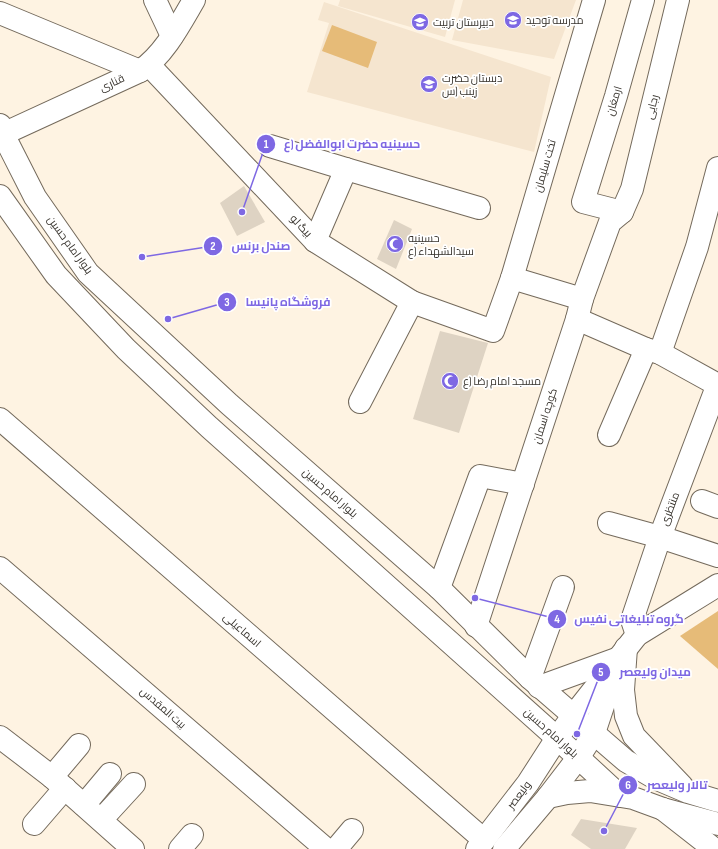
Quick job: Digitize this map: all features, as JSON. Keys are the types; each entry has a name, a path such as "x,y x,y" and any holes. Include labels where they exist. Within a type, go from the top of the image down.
{"street":[{"path":"155,0 172,36"},
{"name":"قناری","path":"1,129 145,68 172,36 194,0"},
{"name":"تخت سلیمان","path":"493,331 512,278 594,0"},
{"name":"ارمغان","path":"622,212 583,202 616,96 643,0"},
{"name":"رجایی","path":"622,212 632,189 678,0"},
{"path":"0,13 145,68"},
{"name":"بیگ لو","path":"145,68 315,241 412,302 493,331"},
{"name":"بلوار امام حسین","path":"1,129 35,197 88,273 229,404 438,588 535,682 626,761 655,778 688,792 718,801"},
{"path":"270,146 480,208"},
{"path":"609,435 653,351 697,247 718,168"},
{"path":"315,241 346,169"},
{"name":"بلوار امام حسین","path":"0,196 56,275 126,349 209,427 620,796 633,798 663,809 718,824"},
{"name":"کوچه اسمان","path":"476,626 610,222 622,212"},
{"path":"512,278 580,309 653,351 718,385"},
{"path":"360,402 412,302"},
{"name":"منتظری","path":"627,647 632,620 660,537 710,427 718,385"},
{"path":"209,427 229,404"},
{"name":"اسماعیلی","path":"0,419 480,845"},
{"path":"438,588 480,476 523,484"},
{"path":"609,523 660,537 718,556"},
{"name":"بیت المقدس","path":"0,568 326,849"},
{"path":"535,682 627,647 718,585"},
{"path":"535,682 563,587"},
{"path":"627,647 623,690 626,716 634,736 688,792"},
{"name":"ولیعصر","path":"480,845 528,783 573,716 627,647"},
{"name":"ولیعصر","path":"509,847 578,758 594,733 627,647"},
{"path":"0,737 59,782 101,820 123,846"},
{"path":"34,824 79,744"},
{"path":"84,805 110,774"},
{"path":"528,783 548,797 567,793 590,792 620,796"},
{"path":"101,820 134,784"},
{"path":"663,809 714,849"},
{"path":"336,849 352,830"}],"shaded area":[{"name":"دبیرستان تربیت","path":"340,0 455,0 445,37 338,6"},
{"name":"مدرسه توحید","path":"463,0 576,0 554,59 452,40"},
{"name":"دبستان حضرت زینب (س","path":"324,2 551,77 534,152 307,92 329,23 318,20"},
{"path":"332,25 377,42 368,68 322,51"},
{"path":"718,611 718,669 680,636"}],"building":[{"path":"244,186 265,222 237,236 220,203"},
{"name":"حسینیه سیدالشهداء (ع","path":"394,220 412,229 396,269 377,259"},
{"name":"مسجد امام رضا (ع","path":"440,331 488,343 459,433 413,419"},
{"path":"581,819 637,828 625,849 591,849 571,835"}],"place":[{"name":"مدرسه توحید","path":"513,20"},
{"name":"دبیرستان تربیت","path":"420,22"},
{"name":"دبستان حضرت زینب (س","path":"429,84"},
{"name":"حسینیه حضرت ابوالفضل (ع","path":"242,212"},
{"name":"حسینیه سیدالشهداء (ع","path":"395,244"},
{"name":"صندل برنس","path":"142,257"},
{"name":"فروشگاه پانیسا","path":"168,319"},
{"name":"مسجد امام رضا (ع","path":"450,381"},
{"name":"گروه تبلیغاتی نفیس","path":"475,598"},
{"name":"میدان ولیعصر","path":"577,734"},
{"name":"تالار ولیعصر","path":"604,831"}]}
